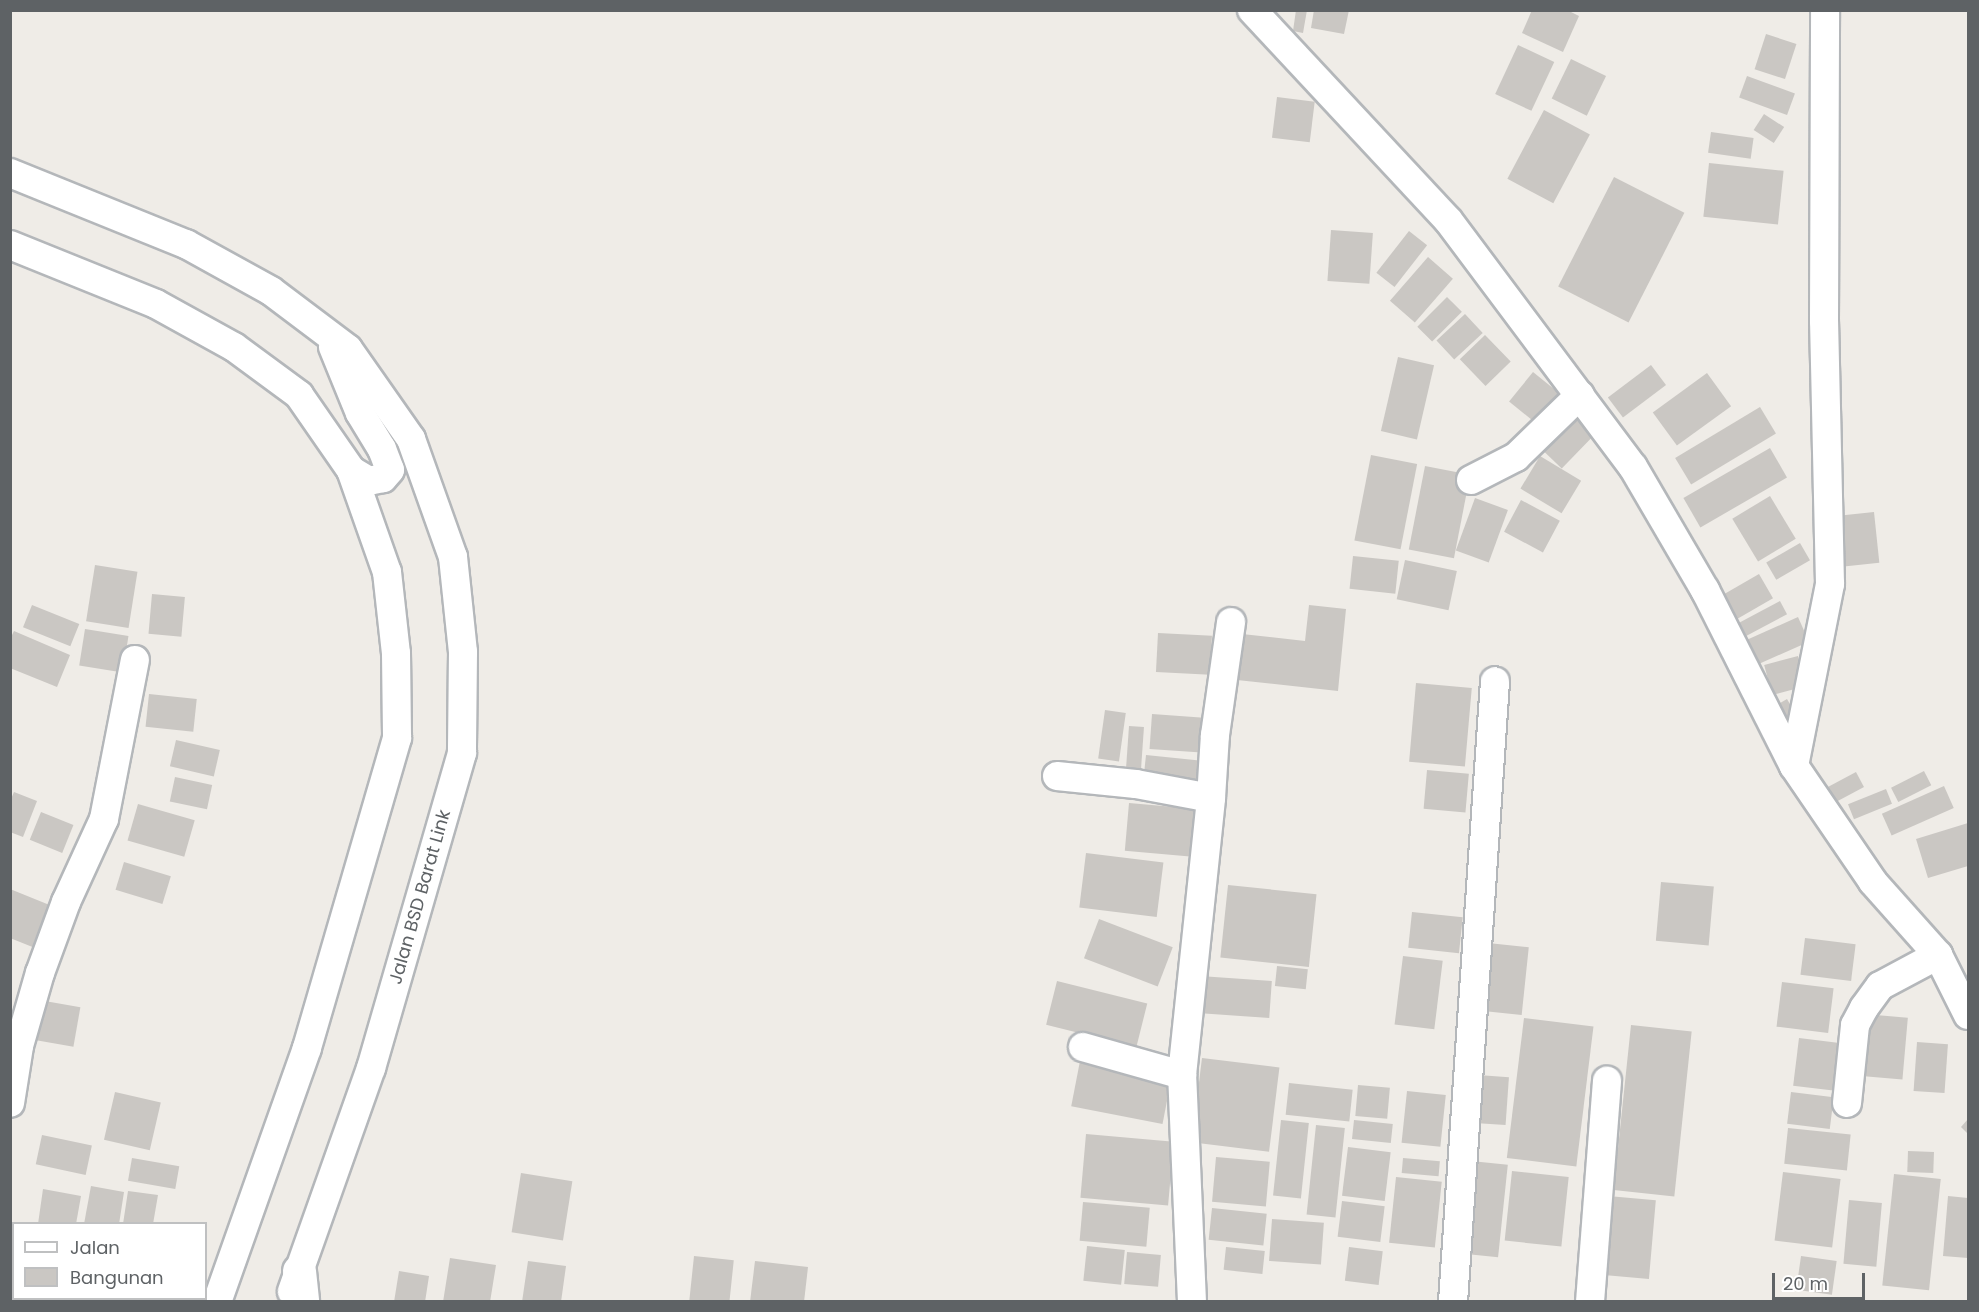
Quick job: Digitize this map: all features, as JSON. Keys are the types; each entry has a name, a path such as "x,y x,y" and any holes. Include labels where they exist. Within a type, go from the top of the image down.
{"street":[{"path":"1252,10 1448,220 1633,467 1705,590 1794,766 1873,882 1938,955 1968,1015"},
{"path":"1794,766 1830,584 1824,321 1825,10"},
{"name":"Jalan BSD Barat Link","path":"10,173 186,244 271,291 348,349 411,439 453,557 463,652 462,753 371,1068 301,1286 288,1302"},
{"path":"10,245 156,304 234,347 299,396 351,470 387,572 396,652 397,738 307,1048 217,1302"},
{"path":"328,334 360,413 382,449 390,470 383,478 369,481 351,470"},
{"path":"1472,480 1516,457 1580,395"},
{"path":"1192,1302 1182,1075 1211,798 1215,735 1231,622"},
{"path":"10,1103 19,1046 40,973 66,902 104,819 135,660"},
{"path":"1453,1302 1496,681"},
{"path":"1058,776 1137,784 1211,798"},
{"path":"1847,1103 1855,1025 1864,1008 1880,986 1938,955"},
{"path":"1083,1047 1182,1075"},
{"path":"1590,1302 1607,1081"}],"building":[{"path":"1296,10 1307,10 1303,33 1293,31"},
{"path":"1314,10 1349,10 1344,34 1311,28"},
{"path":"1532,10 1567,10 1579,16 1563,52 1522,33"},
{"path":"1766,34 1796,44 1785,79 1755,69"},
{"path":"1518,45 1554,62 1531,111 1495,94"},
{"path":"1571,59 1606,76 1587,116 1552,99"},
{"path":"1747,76 1795,93 1787,115 1739,98"},
{"path":"1277,97 1315,102 1310,142 1272,138"},
{"path":"1544,110 1590,134 1553,203 1507,179"},
{"path":"1764,114 1784,127 1774,143 1754,130"},
{"path":"1711,132 1754,138 1751,159 1708,153"},
{"path":"1709,163 1784,171 1778,225 1703,217"},
{"path":"1614,177 1684,213 1629,322 1558,287"},
{"path":"1331,230 1373,233 1369,284 1327,281"},
{"path":"1409,231 1427,245 1394,287 1376,273"},
{"path":"1428,257 1453,279 1415,322 1390,301"},
{"path":"1447,297 1462,312 1432,342 1417,327"},
{"path":"1465,314 1483,333 1454,360 1436,341"},
{"path":"1485,335 1511,362 1486,386 1460,359"},
{"path":"1398,357 1434,365 1417,439 1381,431"},
{"path":"1651,365 1666,385 1623,417 1608,397"},
{"path":"1533,372 1565,398 1541,427 1509,402"},
{"path":"1707,373 1731,406 1677,446 1653,412"},
{"path":"1760,407 1776,434 1691,485 1675,458"},
{"path":"1577,411 1598,431 1562,469 1541,448"},
{"path":"1770,448 1787,477 1700,527 1683,498"},
{"path":"1371,455 1417,464 1401,549 1354,540"},
{"path":"1540,456 1581,481 1562,513 1520,489"},
{"path":"1425,466 1470,475 1454,558 1409,549"},
{"path":"1770,496 1796,539 1758,562 1732,519"},
{"path":"1475,498 1508,510 1489,563 1456,551"},
{"path":"1521,500 1560,521 1543,552 1504,532"},
{"path":"1874,512 1879,563 1842,567 1836,516"},
{"path":"1800,543 1810,560 1776,580 1766,562"},
{"path":"1353,556 1399,561 1395,594 1350,589"},
{"path":"1405,560 1457,571 1449,610 1397,599"},
{"path":"95,565 137,572 129,628 86,621"},
{"path":"1759,574 1773,598 1732,622 1718,598"},
{"path":"152,594 185,597 181,637 149,634"},
{"path":"1780,601 1787,614 1743,638 1736,624"},
{"path":"32,605 79,624 70,646 23,627"},
{"path":"1309,605 1346,609 1338,691 1237,680 1242,634 1305,641"},
{"path":"1798,617 1809,642 1757,665 1746,640"},
{"path":"85,629 128,636 123,672 79,666"},
{"path":"14,631 70,655 57,687 10,668 10,639"},
{"path":"1158,633 1212,636 1210,675 1156,672"},
{"path":"1798,656 1806,686 1772,695 1764,665"},
{"path":"1416,683 1472,688 1465,767 1409,762"},
{"path":"149,694 197,699 193,732 146,727"},
{"path":"1787,699 1802,725 1786,734 1771,708"},
{"path":"1105,710 1126,713 1119,761 1098,759"},
{"path":"1152,714 1204,718 1201,753 1150,749"},
{"path":"1129,726 1144,727 1141,776 1126,775"},
{"path":"176,740 220,750 214,776 170,766"},
{"path":"1146,755 1202,761 1199,788 1143,782"},
{"path":"1427,770 1469,774 1465,813 1424,809"},
{"path":"1924,771 1931,785 1898,802 1891,788"},
{"path":"1856,772 1864,787 1826,807 1818,792"},
{"path":"175,777 212,785 207,809 170,801"},
{"path":"1944,786 1954,808 1892,836 1882,814"},
{"path":"1886,789 1892,804 1854,819 1848,804"},
{"path":"14,792 37,801 23,837 10,832 10,801"},
{"path":"1129,803 1200,809 1196,857 1125,851"},
{"path":"138,804 195,820 184,857 128,841"},
{"path":"41,812 73,825 62,853 30,840"},
{"path":"1968,823 1968,866 1928,878 1916,839"},
{"path":"1086,853 1163,863 1157,917 1079,908"},
{"path":"124,862 171,876 162,904 116,890"},
{"path":"1661,882 1714,887 1709,945 1656,941"},
{"path":"1228,885 1317,894 1309,967 1220,958"},
{"path":"10,889 52,906 35,948 10,938"},
{"path":"1412,912 1463,917 1459,953 1408,948"},
{"path":"1099,919 1173,947 1158,987 1084,958"},
{"path":"1805,938 1856,944 1851,981 1800,975"},
{"path":"1488,943 1529,947 1522,1015 1481,1011"},
{"path":"1403,956 1443,961 1434,1029 1395,1024"},
{"path":"1277,966 1308,969 1306,989 1275,986"},
{"path":"1200,976 1272,981 1269,1018 1197,1013"},
{"path":"1057,981 1147,1003 1136,1047 1046,1025"},
{"path":"1782,982 1834,988 1828,1033 1777,1027"},
{"path":"39,1000 80,1007 73,1047 32,1039"},
{"path":"1864,1014 1908,1018 1902,1080 1859,1076"},
{"path":"1524,1018 1593,1027 1576,1166 1507,1158"},
{"path":"1631,1025 1692,1031 1674,1196 1614,1190"},
{"path":"1799,1038 1850,1044 1844,1092 1793,1086"},
{"path":"1917,1042 1948,1044 1945,1093 1914,1091"},
{"path":"1202,1058 1279,1068 1269,1152 1192,1142"},
{"path":"1080,1061 1171,1079 1163,1124 1071,1106"},
{"path":"1478,1075 1509,1077 1506,1125 1475,1123"},
{"path":"1289,1083 1353,1090 1349,1122 1286,1115"},
{"path":"1358,1085 1390,1088 1387,1119 1355,1116"},
{"path":"1407,1091 1446,1095 1440,1147 1402,1143"},
{"path":"115,1092 161,1103 150,1150 104,1140"},
{"path":"1791,1092 1834,1097 1830,1129 1787,1124"},
{"path":"1968,1119 1968,1134 1961,1127"},
{"path":"1281,1120 1309,1123 1301,1199 1273,1196"},
{"path":"1354,1120 1393,1124 1391,1143 1352,1139"},
{"path":"1316,1125 1345,1128 1335,1218 1307,1215"},
{"path":"1788,1128 1851,1135 1847,1170 1784,1164"},
{"path":"1086,1134 1174,1142 1168,1205 1080,1198"},
{"path":"42,1135 92,1146 86,1175 36,1164"},
{"path":"1348,1147 1391,1152 1385,1201 1342,1196"},
{"path":"1908,1151 1934,1152 1933,1173 1907,1172"},
{"path":"1216,1157 1270,1162 1266,1207 1212,1202"},
{"path":"132,1158 179,1166 175,1189 128,1181"},
{"path":"1403,1158 1440,1161 1439,1176 1402,1173"},
{"path":"1471,1161 1508,1165 1498,1257 1461,1253"},
{"path":"1512,1171 1569,1177 1561,1247 1505,1241"},
{"path":"1783,1172 1841,1179 1832,1248 1775,1240"},
{"path":"521,1173 572,1181 563,1240 512,1232"},
{"path":"1894,1174 1941,1179 1929,1290 1882,1285"},
{"path":"1396,1177 1442,1182 1435,1247 1389,1243"},
{"path":"91,1186 124,1192 119,1222 84,1222"},
{"path":"43,1189 81,1196 76,1222 38,1222"},
{"path":"128,1191 158,1195 153,1222 123,1222"},
{"path":"1608,1196 1656,1200 1649,1279 1601,1275"},
{"path":"1948,1196 1968,1198 1968,1258 1943,1256"},
{"path":"1849,1200 1882,1203 1876,1267 1843,1264"},
{"path":"1342,1201 1385,1206 1380,1242 1338,1237"},
{"path":"1083,1202 1150,1208 1146,1247 1080,1241"},
{"path":"1212,1208 1267,1214 1263,1246 1209,1240"},
{"path":"1272,1219 1324,1223 1321,1265 1269,1261"},
{"path":"1087,1246 1125,1250 1121,1285 1083,1281"},
{"path":"1226,1247 1265,1251 1262,1274 1224,1270"},
{"path":"1349,1247 1383,1251 1379,1285 1345,1281"},
{"path":"1127,1252 1161,1255 1158,1287 1124,1284"},
{"path":"694,1256 734,1260 729,1302 689,1302"},
{"path":"1801,1256 1837,1261 1832,1295 1796,1290"},
{"path":"450,1258 496,1265 490,1302 443,1302"},
{"path":"528,1261 566,1266 561,1302 522,1302"},
{"path":"755,1261 808,1267 804,1302 750,1302"},
{"path":"399,1271 429,1276 425,1302 394,1302"}]}
